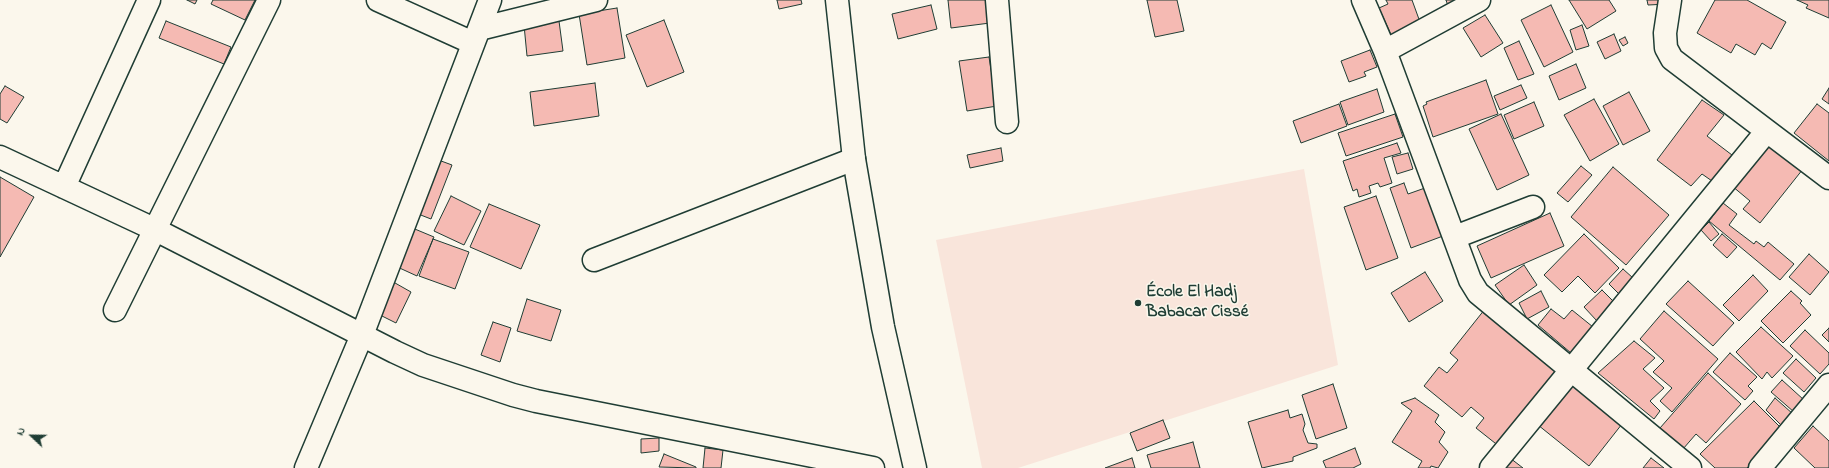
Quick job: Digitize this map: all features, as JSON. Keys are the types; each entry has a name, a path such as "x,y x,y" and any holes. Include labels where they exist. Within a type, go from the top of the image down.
{"street":[{"path":"64,187 149,0"},
{"path":"115,310 269,0"},
{"path":"378,0 476,36 596,0"},
{"path":"306,468 362,335 490,0"},
{"path":"837,0 854,159 883,327 915,468"},
{"path":"997,0 1007,122"},
{"path":"1363,0 1385,51 1470,280 1478,293 1690,468"},
{"path":"1385,51 1479,0"},
{"path":"1670,0 1665,33 1666,48 1672,59 1766,132 1829,178"},
{"path":"1491,468 1766,132"},
{"path":"0,157 156,230 424,365 513,395 873,468"},
{"path":"594,260 854,159"},
{"path":"1455,237 1533,207"},
{"path":"1760,468 1829,385"}],"shaded area":[{"name":"École El Hadj Babacar Cissé","path":"1304,169 1338,365 1018,468 982,468 936,240"}],"building":[{"path":"187,0 197,0 195,4"},
{"path":"213,0 255,0 245,20 211,4"},
{"path":"777,0 801,0 802,4 779,9"},
{"path":"948,0 987,0 990,23 951,28"},
{"path":"1147,0 1177,0 1184,31 1155,37"},
{"path":"1386,0 1412,0 1420,22 1392,37 1379,8 1388,4"},
{"path":"1446,0 1459,0 1448,6"},
{"path":"1569,0 1609,0 1616,11 1587,29"},
{"path":"1647,0 1668,0 1668,4 1648,5"},
{"path":"1715,0 1747,0 1786,22 1771,49 1762,43 1755,55 1736,44 1731,53 1697,33"},
{"path":"1797,0 1829,0 1829,18 1806,8 1808,5"},
{"path":"931,5 937,29 898,39 892,14"},
{"path":"1551,5 1573,52 1544,67 1521,20"},
{"path":"617,8 625,58 587,65 579,14"},
{"path":"1485,15 1503,43 1481,57 1463,28"},
{"path":"664,20 684,72 647,87 626,35"},
{"path":"166,21 231,47 224,64 159,38"},
{"path":"559,21 563,51 527,56 524,25"},
{"path":"1582,25 1589,46 1576,50 1570,30"},
{"path":"1614,34 1621,51 1605,59 1597,42"},
{"path":"1625,37 1628,43 1623,46 1619,40"},
{"path":"1519,41 1534,74 1518,80 1504,48"},
{"path":"1370,50 1377,67 1364,72 1366,76 1349,82 1341,61"},
{"path":"989,57 997,106 967,111 959,61"},
{"path":"1576,64 1586,88 1559,100 1549,76"},
{"path":"1486,80 1498,114 1433,137 1423,106 1427,104 1426,102"},
{"path":"595,83 599,116 534,126 530,92"},
{"path":"1521,85 1527,98 1500,110 1494,96"},
{"path":"5,86 24,97 7,123 0,119 0,94"},
{"path":"1829,88 1829,104 1822,99"},
{"path":"1377,89 1384,112 1348,125 1340,102"},
{"path":"1629,92 1650,131 1623,145 1603,106"},
{"path":"1594,99 1619,144 1590,161 1564,115"},
{"path":"1702,100 1724,115 1707,136 1732,155 1712,181 1702,174 1691,186 1657,160"},
{"path":"1534,102 1544,126 1514,139 1504,115"},
{"path":"1339,104 1347,126 1301,143 1293,121"},
{"path":"1817,104 1829,113 1829,161 1794,133"},
{"path":"1395,114 1403,137 1346,156 1338,133"},
{"path":"1501,114 1529,175 1497,190 1469,129"},
{"path":"1767,141 1803,169 1760,223 1743,209 1750,201 1732,186"},
{"path":"1397,143 1401,153 1384,158 1392,183 1380,187 1378,183 1369,186 1371,193 1359,197 1357,189 1353,191 1343,161"},
{"path":"1001,148 1003,161 970,168 967,155"},
{"path":"1408,153 1413,169 1397,174 1392,157"},
{"path":"433,158 452,165 431,219 413,212"},
{"path":"1581,166 1592,175 1568,202 1557,193"},
{"path":"1613,167 1669,215 1626,265 1571,217"},
{"path":"0,177 34,197 0,257"},
{"path":"1404,183 1408,194 1425,188 1443,236 1411,248 1390,188"},
{"path":"451,196 481,211 464,245 434,231"},
{"path":"1376,196 1398,258 1366,270 1344,207"},
{"path":"1723,203 1737,214 1729,225 1754,244 1756,241 1764,247 1768,242 1794,264 1780,280 1709,221"},
{"path":"489,204 540,225 521,269 470,247"},
{"path":"1550,213 1564,246 1491,278 1477,246"},
{"path":"1709,222 1719,234 1711,241 1701,230"},
{"path":"410,227 434,237 417,276 393,265"},
{"path":"1584,234 1619,268 1595,293 1578,276 1562,292 1544,275"},
{"path":"1722,234 1737,247 1727,258 1713,245"},
{"path":"433,239 469,252 455,289 419,276"},
{"path":"1809,254 1829,272 1810,295 1789,277"},
{"path":"1524,265 1537,285 1509,305 1495,285"},
{"path":"1623,269 1633,278 1619,294 1609,284"},
{"path":"1425,272 1443,301 1409,322 1391,293"},
{"path":"1753,275 1768,291 1739,321 1723,305"},
{"path":"388,279 411,292 396,323 372,311"},
{"path":"1688,281 1734,323 1713,346 1666,304"},
{"path":"1602,290 1615,303 1597,321 1584,307"},
{"path":"1541,291 1549,307 1527,319 1519,303"},
{"path":"1791,291 1802,301 1800,303 1811,315 1783,343 1761,321"},
{"path":"527,299 561,310 551,341 517,331"},
{"path":"1485,309 1561,371 1500,447 1476,428 1484,418 1471,407 1462,417 1424,386 1439,367 1447,373 1458,360 1450,353"},
{"path":"1551,309 1564,319 1572,310 1593,327 1571,353 1538,325"},
{"path":"1664,311 1718,359 1672,412 1660,401 1672,388 1653,372 1664,361 1640,339"},
{"path":"493,322 511,328 500,362 481,355"},
{"path":"1761,327 1793,356 1772,378 1767,372 1762,379 1736,352"},
{"path":"1829,328 1829,342 1822,335"},
{"path":"1805,330 1829,353 1829,364 1820,374 1790,346"},
{"path":"1634,341 1655,358 1643,369 1664,388 1650,401 1660,411 1654,419 1598,373"},
{"path":"1730,353 1757,377 1748,386 1753,391 1745,400 1713,372"},
{"path":"1796,359 1816,378 1804,392 1783,373"},
{"path":"1708,373 1741,404 1706,443 1696,434 1683,449 1660,428"},
{"path":"1782,380 1804,400 1794,412 1771,392"},
{"path":"1333,384 1347,428 1316,439 1302,395"},
{"path":"1571,384 1622,424 1589,466 1538,425"},
{"path":"1415,398 1439,415 1435,422 1445,432 1439,442 1448,452 1438,468 1431,466 1430,468 1418,468 1422,461 1392,442 1412,411 1401,403"},
{"path":"1775,398 1793,414 1782,426 1766,410"},
{"path":"1754,401 1783,430 1747,468 1715,468 1700,454"},
{"path":"1288,410 1290,418 1302,414 1305,424 1303,430 1308,443 1317,444 1317,448 1293,457 1293,461 1262,468 1248,422"},
{"path":"1163,420 1170,438 1137,451 1130,433"},
{"path":"1813,426 1829,441 1829,468 1815,468 1794,448"},
{"path":"659,438 659,451 641,453 641,439"},
{"path":"1193,442 1200,468 1151,468 1147,455"},
{"path":"705,448 723,450 721,468 703,468"},
{"path":"1355,448 1361,464 1353,468 1326,468 1323,461"},
{"path":"664,454 696,467 696,468 659,467"},
{"path":"1132,458 1135,468 1105,468"},
{"path":"1510,458 1523,468 1502,468"},
{"path":"1651,458 1664,468 1643,468"}],"place":[{"name":"École El Hadj Babacar Cissé","path":"1138,303"}]}
